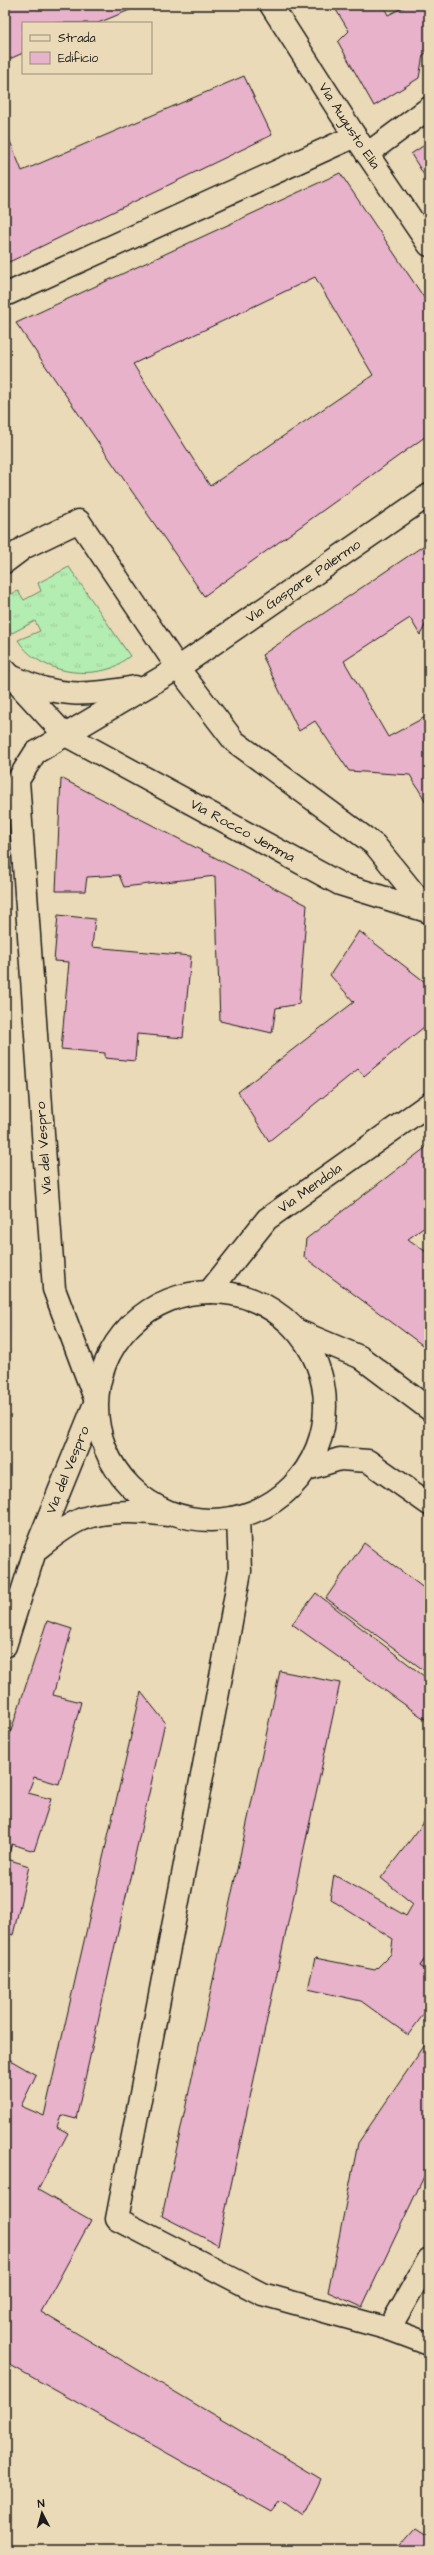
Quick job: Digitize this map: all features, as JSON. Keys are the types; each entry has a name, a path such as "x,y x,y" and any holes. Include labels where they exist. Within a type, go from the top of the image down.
{"street":[{"name":"Via Augusto Elia","path":"271,5 355,136 429,244"},
{"path":"367,154 429,108"},
{"path":"5,294 355,136"},
{"name":"Via Gaspare Palermo","path":"150,684 178,668 429,495"},
{"name":"Via Rocco Jemma","path":"5,562 25,547 79,521 178,668 234,741 375,845 428,912"},
{"path":"7,672 35,687 64,694 101,693 150,684"},
{"path":"7,672 64,734"},
{"name":"Via del Vespro","path":"5,1646 35,1551 96,1401 54,1290 18,780 35,753 64,734 150,684"},
{"name":"Via Rocco Jemma","path":"64,734 340,884 428,912"},
{"path":"5,827 25,864"},
{"name":"Via Mendola","path":"209,1292 267,1219 429,1104"},
{"path":"35,1551 75,1523 97,1515 140,1513 204,1520 238,1517 258,1511 277,1500 307,1469 318,1447 324,1423 325,1398 321,1374 312,1351 298,1331 267,1306 229,1293 209,1292 187,1294 167,1301 148,1311 131,1325 117,1341 106,1360 96,1401 101,1439 108,1456 118,1472 130,1487 144,1499 178,1516"},
{"path":"298,1331 360,1357 429,1409"},
{"path":"307,1469 340,1459 368,1460 429,1504"},
{"path":"238,1517 240,1571 230,1631 117,2218 262,2294 389,2328 429,2344"},
{"path":"389,2328 429,2259"}],"shaded area":[{"path":"5,1161 12,1331 5,1364"}],"green space":[{"path":"69,567 130,656 112,668 100,671 73,672 47,665 36,659 18,640 40,631 35,621 12,633 5,623 5,597 18,591 24,600 41,591 38,583"}],"building":[{"path":"5,5 142,5 100,22 22,22 22,53 5,61"},
{"path":"333,5 383,5 388,15 408,5 429,5 429,51 423,55 419,78 374,106 338,42 349,31"},
{"path":"244,76 272,135 5,264 5,129 22,171"},
{"path":"429,142 429,183 411,154"},
{"path":"340,173 429,305 429,434 204,596 16,323","holes":["315,277 373,375 210,486 133,364"]},
{"path":"429,542 429,618 420,635 410,618 344,661 388,737 429,715 429,807 410,775 349,771 315,721 299,731 262,655"},
{"path":"61,778 307,905 299,1004 276,1008 272,1033 220,1021 215,876 124,887 119,875 87,877 85,891 56,891"},
{"path":"58,915 95,919 92,947 191,956 183,1038 137,1034 135,1061 105,1058 105,1053 61,1049 69,962 54,961"},
{"path":"359,931 429,985 429,1032 424,1027 364,1076 358,1069 269,1141 238,1092 354,1002 330,975"},
{"path":"429,1145 429,1224 408,1239 429,1254 429,1350 304,1257 306,1239"},
{"path":"364,1543 429,1592 429,1674 326,1598"},
{"path":"316,1593 429,1680 429,1722 292,1624"},
{"path":"47,1621 72,1629 53,1695 81,1702 59,1784 34,1777 28,1793 51,1799 34,1851 12,1844 7,1859 29,1866 13,1935 5,1932 5,1749"},
{"path":"280,1671 340,1683 218,2245 162,2216"},
{"path":"141,1692 165,1722 76,2119 61,2115 57,2127 68,2133 38,2190 91,2220 41,2312 321,2479 303,2517 281,2501 272,2512 5,2362 5,2057 36,2075 21,2106 44,2116"},
{"path":"429,1816 429,1953 420,1966 429,1972 429,2007 408,2035 361,2001 308,1989 315,1958 375,1970 391,1954 393,1939 330,1899 334,1875 406,1916 413,1904 381,1878"},
{"path":"429,1953 429,1972 420,1966"},
{"path":"429,2039 429,2166 362,2307 328,2292 358,2143"},
{"path":"415,2527 429,2536 429,2550 395,2550"}]}
